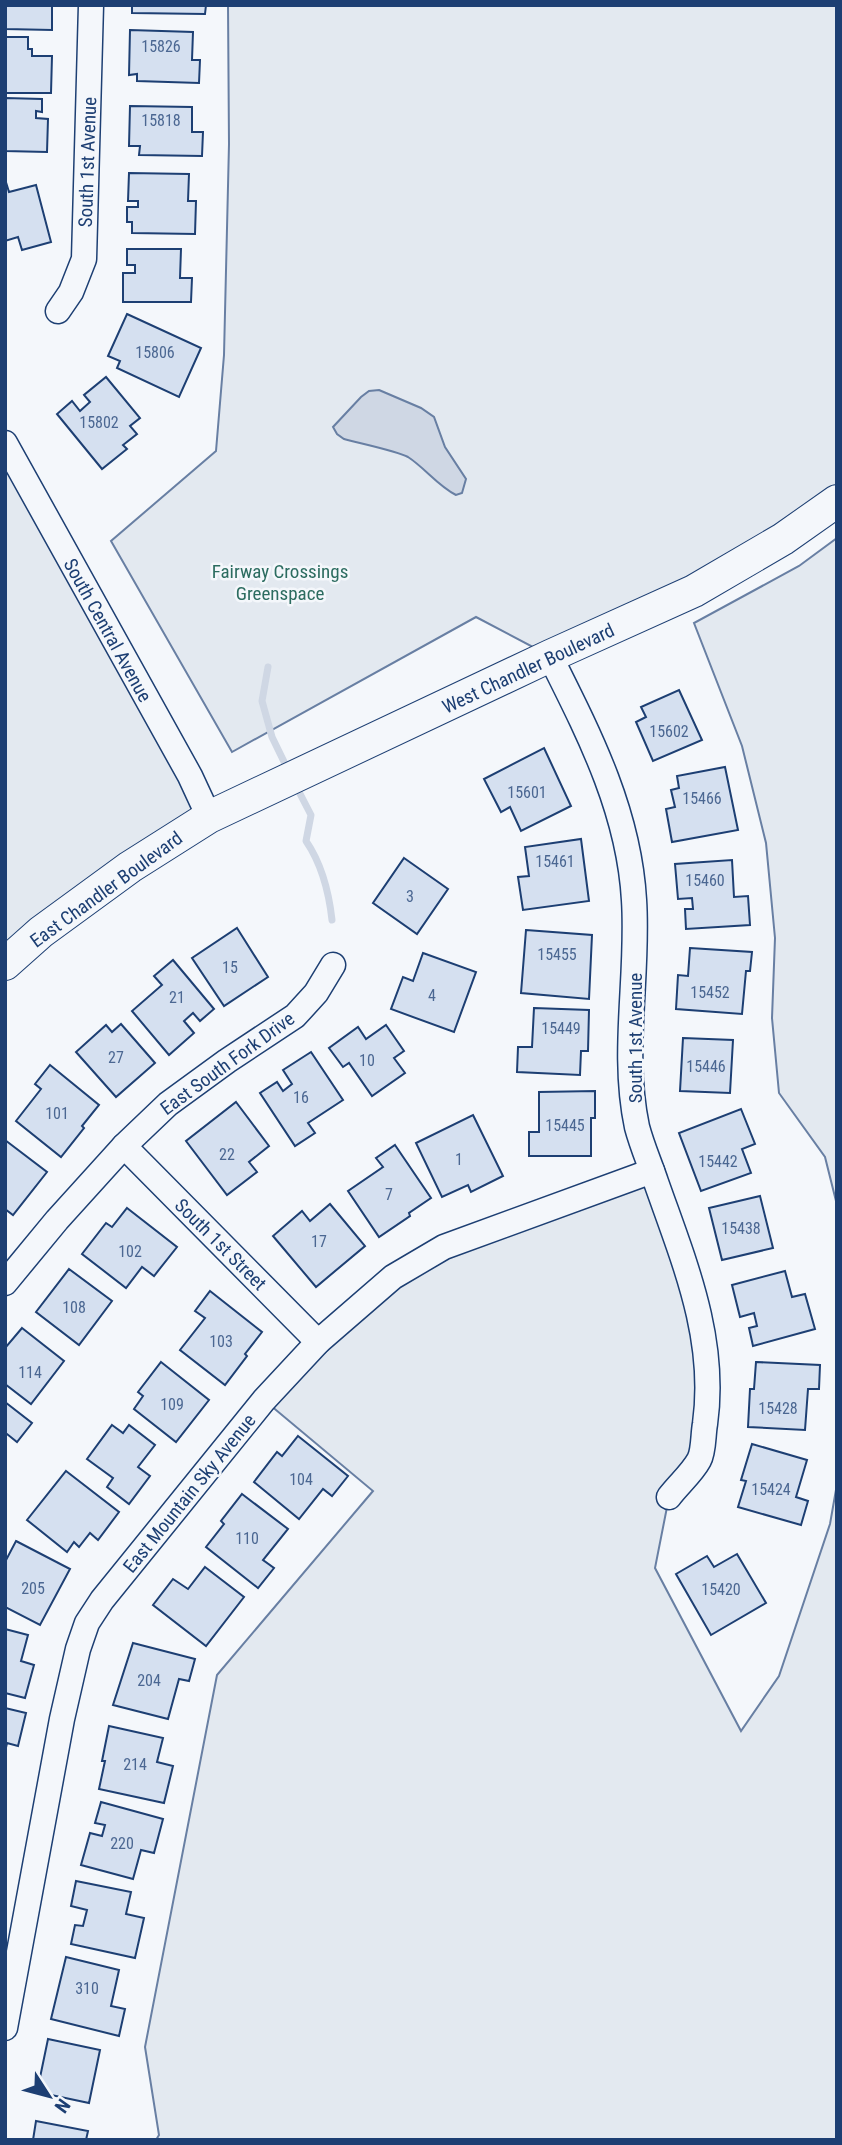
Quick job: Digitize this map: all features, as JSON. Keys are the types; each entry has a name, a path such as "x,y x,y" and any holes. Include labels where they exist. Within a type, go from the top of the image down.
{"main road":[{"name":"West Chandler Boulevard","path":"209,817 694,591 782,539 837,501"},
{"name":"East Chandler Boulevard","path":"5,964 41,932 119,875 209,817"}],"street":[{"name":"South 1st Avenue","path":"58,312 72,292 84,260 91,5"},
{"name":"South Central Avenue","path":"5,443 190,776 209,817"},
{"name":"South 1st Avenue","path":"551,656 594,746 620,815 630,860 634,899 635,946 631,1014 632,1083 637,1126 693,1289 706,1343 708,1399 700,1458 669,1497"},
{"name":"East South Fork Drive","path":"9,1271 124,1146 168,1104 295,1016 316,993 333,965"},
{"name":"South 1st Street","path":"124,1146 318,1342"},
{"name":"East Mountain Sky Avenue","path":"5,2028 62,1719 78,1649 87,1623 102,1600 264,1400 318,1342 393,1277 444,1247 652,1171"}],"green space":[{"name":"Fairway Crossings Greenspace","path":"228,5 837,5 837,501 550,656 476,617 232,752 111,541 216,451 224,355 229,144"},
{"path":"5,444 209,817 5,964"},
{"path":"837,538 837,1205 825,1157 779,1093 772,1018 775,938 766,843 742,746 694,623 799,566"},
{"path":"652,1171 693,1289 700,1459 669,1497 655,1568 741,1731 779,1676 830,1524 837,1484 837,2140 156,2140 159,2135 145,2047 217,1675 373,1491 264,1400 393,1277"}],"shaded area":[{"path":"379,390 421,408 434,417 445,447 466,479 462,493 456,495 449,491 408,457 344,439 337,434 333,427 361,397 369,391"}],"building":[{"path":"5,5 52,5 52,30 5,29"},
{"path":"132,5 206,5 205,14 132,13"},
{"path":"130,30 193,32 192,60 200,60 199,83 137,81 137,74 129,75"},
{"path":"5,37 28,37 28,49 32,49 32,56 52,56 51,93 5,93"},
{"path":"5,98 42,99 42,112 36,111 36,118 48,119 47,152 5,151"},
{"path":"130,106 192,107 192,132 203,132 202,156 139,155 140,146 129,146"},
{"path":"129,173 189,174 188,201 196,201 195,234 132,233 132,222 127,222 127,207 138,207 138,201 128,201"},
{"path":"5,179 9,192 36,185 51,242 22,250 18,237 5,241"},
{"path":"127,249 181,249 180,278 192,278 191,302 123,302 123,273 135,273 135,265 127,265"},
{"path":"127,314 201,348 179,397 117,368 120,361 108,356"},
{"path":"106,377 140,418 130,426 137,434 123,445 127,449 102,469 57,414 72,401 80,411 90,402 84,395"},
{"path":"679,690 702,740 653,761 636,722 646,717 641,707"},
{"path":"544,748 571,806 521,831 510,807 501,812 484,779"},
{"path":"725,767 738,830 672,842 666,809 675,807 671,790 679,788 677,776"},
{"path":"581,839 589,901 523,910 518,877 529,876 525,847"},
{"path":"404,858 448,889 417,934 373,903"},
{"path":"732,860 734,897 748,896 750,925 686,929 685,909 693,909 692,898 678,899 675,864"},
{"path":"237,928 268,977 224,1006 192,958"},
{"path":"526,930 592,935 589,999 521,993"},
{"path":"690,948 752,952 750,971 746,971 742,1014 676,1009 678,975 688,976"},
{"path":"423,953 476,972 454,1032 391,1009 403,977 413,981"},
{"path":"173,960 214,1009 200,1021 193,1013 184,1021 194,1033 169,1055 132,1011 162,985 154,976"},
{"path":"534,1008 589,1010 588,1051 581,1051 580,1075 517,1072 518,1047 532,1047"},
{"path":"121,1024 155,1063 116,1097 76,1052 106,1025 112,1032"},
{"path":"386,1025 404,1051 394,1058 405,1073 372,1096 349,1063 343,1067 329,1048 358,1027 366,1039"},
{"path":"683,1038 733,1040 730,1093 680,1091"},
{"path":"311,1052 343,1100 308,1123 315,1133 295,1146 260,1093 277,1082 283,1091 292,1084 283,1070"},
{"path":"50,1065 99,1105 61,1157 16,1121 41,1089 35,1084"},
{"path":"595,1091 595,1118 591,1118 591,1156 529,1156 529,1132 539,1132 539,1092"},
{"path":"236,1102 269,1146 249,1162 257,1172 227,1195 186,1141"},
{"path":"741,1109 755,1144 742,1149 751,1173 701,1191 679,1133"},
{"path":"473,1115 503,1176 471,1192 468,1185 442,1197 416,1143"},
{"path":"5,1140 47,1172 13,1215 5,1209"},
{"path":"395,1145 431,1198 379,1237 348,1191 383,1167 376,1158"},
{"path":"760,1196 773,1248 722,1260 709,1208"},
{"path":"330,1204 365,1246 316,1287 273,1236 302,1211 310,1221"},
{"path":"127,1208 177,1247 154,1276 142,1267 126,1288 82,1254 106,1223 112,1227"},
{"path":"69,1269 112,1301 79,1345 36,1312"},
{"path":"785,1271 792,1297 805,1294 815,1329 753,1346 749,1328 757,1326 754,1313 740,1317 732,1285"},
{"path":"210,1291 262,1332 225,1385 180,1350 205,1318 195,1311"},
{"path":"22,1328 64,1361 31,1404 5,1384 5,1348"},
{"path":"161,1362 209,1400 176,1442 134,1409 143,1396 138,1392"},
{"path":"756,1362 820,1365 819,1389 808,1389 805,1430 748,1427 750,1389 754,1389"},
{"path":"5,1402 32,1423 17,1442 7,1434 5,1436"},
{"path":"112,1425 123,1433 129,1425 155,1445 138,1467 150,1476 129,1504 107,1487 113,1478 87,1459"},
{"path":"298,1436 348,1476 332,1496 323,1489 299,1519 254,1482 277,1452 282,1456"},
{"path":"752,1444 807,1460 796,1497 808,1501 801,1525 738,1507 746,1481 741,1480"},
{"path":"66,1471 119,1512 98,1540 90,1533 79,1547 74,1542 67,1552 27,1520"},
{"path":"242,1494 288,1529 263,1560 274,1568 258,1588 206,1547 224,1524 221,1521"},
{"path":"16,1541 70,1569 40,1625 5,1607 5,1562"},
{"path":"737,1554 766,1603 711,1635 676,1574 707,1556 714,1567"},
{"path":"205,1567 244,1597 206,1646 153,1605 173,1579 188,1589"},
{"path":"5,1629 28,1635 21,1661 34,1665 25,1698 5,1693"},
{"path":"133,1643 195,1659 189,1681 179,1679 168,1719 113,1705"},
{"path":"5,1708 26,1713 18,1746 7,1743 5,1752"},
{"path":"109,1726 163,1738 157,1762 173,1766 164,1803 99,1789"},
{"path":"101,1802 163,1819 154,1853 141,1850 133,1879 81,1865 90,1833 102,1836 105,1825 95,1823"},
{"path":"76,1881 131,1892 126,1914 144,1918 135,1958 71,1944 75,1925 83,1926 87,1910 71,1906"},
{"path":"66,1957 119,1970 111,2006 125,2009 119,2036 51,2019"},
{"path":"48,2039 100,2050 89,2103 37,2092"},
{"path":"36,2121 88,2131 86,2140 33,2140"}],"waterway":[{"path":"268,667 262,701 272,737 289,772"},
{"path":"296,786 311,815 306,841 324,879 332,920"}]}
